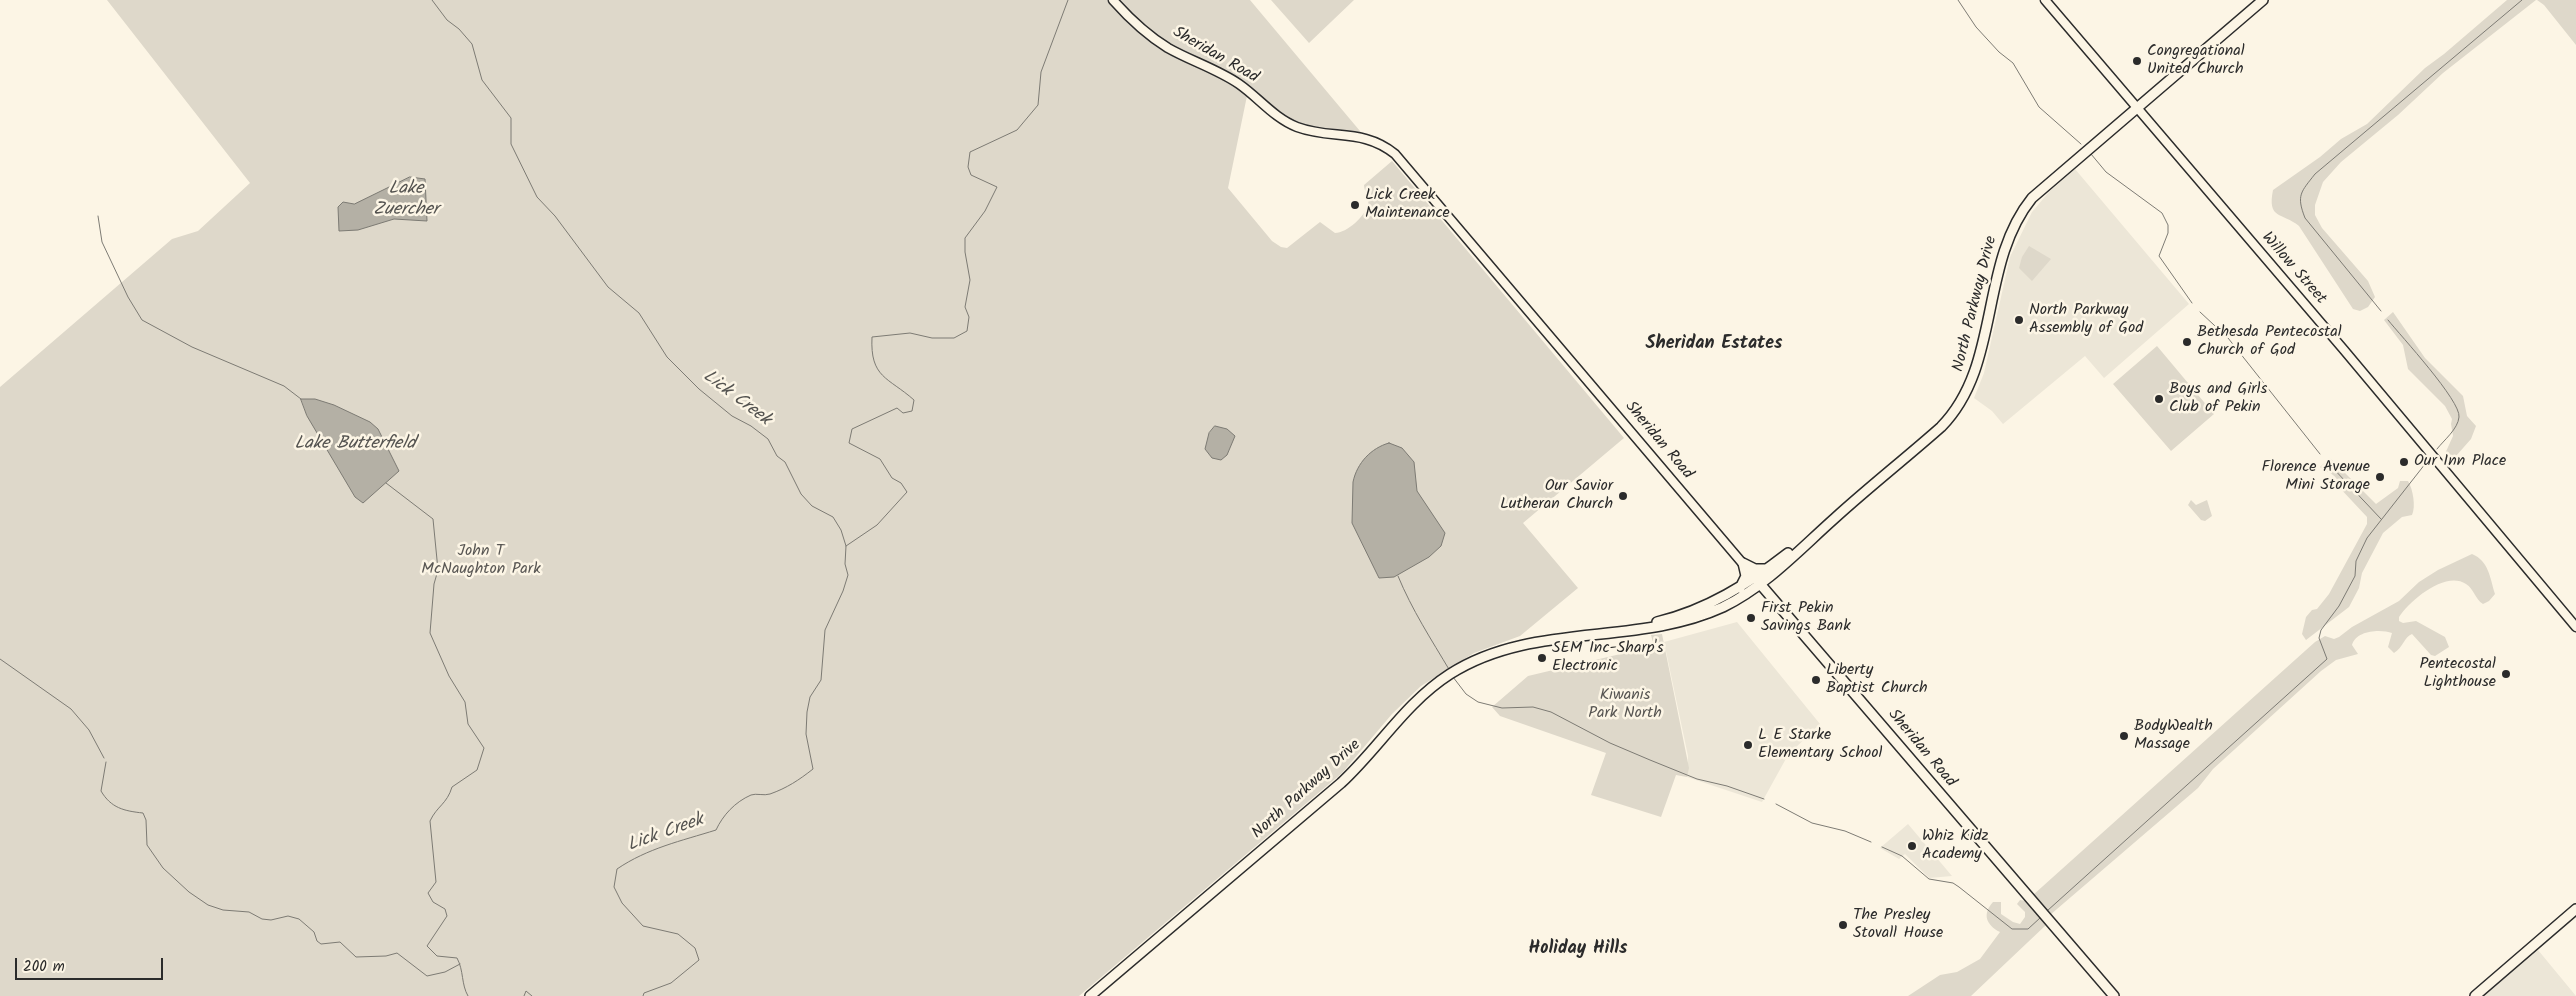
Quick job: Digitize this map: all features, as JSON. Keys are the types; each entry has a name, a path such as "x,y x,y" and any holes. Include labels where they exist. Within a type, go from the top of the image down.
{"main road":[{"name":"North Parkway Drive","path":"1090,996 1341,784 1410,706 1452,673 1487,655 1520,645 1618,631 1691,612 1742,591 1771,571 1933,435 1954,413 1965,396 1976,371 2003,256 2015,222 2039,190 2263,0"},
{"path":"1743,563 1755,569 1771,571 1770,584 1773,598"},
{"path":"1743,563 1746,576 1742,591 1758,593 1773,598"},
{"name":"Sheridan Road","path":"1758,581 2114,996"},
{"path":"2475,996 2576,909"}],"street":[{"name":"Sheridan Road","path":"1114,0 1128,16 1157,40 1234,81 1289,123 1316,132 1366,137 1395,154 1758,581"},
{"name":"Willow Street","path":"2045,0 2458,484 2576,627"}],"shaded area":[{"path":"2075,169 2189,304 2104,378 2085,356 2003,424 1992,411 1974,398 1984,373 2010,257 2032,212 2049,192"},
{"path":"1737,622 1820,724 1788,755 1762,802 1687,777 1688,756 1664,642"},
{"path":"1908,824 1952,876 1929,878 1905,854 1899,859 1880,848"},
{"path":"2538,950 2576,996 2484,996"}],"green space":[{"name":"John T McNaughton Park","path":"107,0 1250,0 1365,137 1300,128 1248,91 1228,188 1272,241 1281,247 1287,248 1320,222 1335,233 1350,227 1363,214 1368,205 1364,185 1392,161 1624,438 1523,523 1578,588 1520,636 1474,653 1421,686 1392,714 1342,773 1079,996 0,996 0,387 172,239 198,231 250,183"},
{"path":"1271,0 1354,0 1309,43"},
{"path":"2507,0 2536,0 2443,73 2398,115 2341,162 2323,182 2315,205 2315,215 2322,228 2368,281 2375,297 2368,307 2360,311 2353,309 2299,226 2274,211 2272,206 2273,190 2320,157 2341,139 2367,124 2425,68"},
{"path":"2537,0 2576,0 2576,45 2544,5"},
{"path":"2029,246 2051,259 2032,281 2019,268 2022,257"},
{"path":"2393,312 2425,358 2463,396 2467,416 2476,426 2471,439 2449,464 2444,456 2453,436 2452,419 2445,406 2408,369 2403,345 2384,320"},
{"path":"2157,346 2214,414 2171,451 2113,384"},
{"path":"2330,458 2376,504 2398,488 2400,481 2408,481 2413,493 2414,507 2412,515 2402,517 2383,533 2362,573 2359,588 2349,607 2306,640 2302,634 2306,617 2312,610 2317,609 2329,594 2367,524 2367,517 2338,486 2335,476 2320,467"},
{"path":"2191,500 2196,505 2207,500 2212,516 2205,521 2201,520 2188,505"},
{"path":"2472,554 2482,561 2490,576 2495,594 2489,601 2483,604 2466,584 2458,581 2449,581 2439,584 2420,595 2399,617 2399,621 2403,623 2416,621 2445,637 2449,647 2435,656 2431,655 2412,634 2394,653 2388,647 2392,633 2376,631 2358,636 2352,645 2358,654 2336,660 2321,671 2213,769 2198,788 2050,915 2033,895 2315,642 2325,636 2334,639 2339,637 2352,627 2399,601 2419,582 2438,570"},
{"name":"Kiwanis Park North","path":"1662,634 1689,768 1687,777 1676,775 1661,817 1591,795 1606,753 1500,716 1492,707 1528,676 1654,646 1651,635"},
{"path":"2020,900 2026,901 2046,925 1971,996 1908,996 1940,975 1957,972 1980,959 2000,932 1991,926 1987,919 1987,911 1990,906 1993,902 2001,902 2001,914 2020,924 2025,917 2025,912 2017,904"}],"water":[{"name":"Lake Zuercher","path":"410,177 425,179 427,221 394,219 358,230 339,231 338,207 343,202 354,204"},
{"name":"Lake Butterfield","path":"301,399 315,399 334,405 370,422 378,429 399,471 363,503 355,497 307,416"},
{"path":"1215,426 1227,429 1235,436 1227,455 1221,460 1212,458 1205,449 1209,433"},
{"path":"1389,443 1402,448 1414,462 1417,491 1445,533 1441,546 1429,557 1394,577 1379,578 1352,523 1353,482 1361,463 1366,457 1382,445"}],"waterway":[{"name":"Lick Creek","path":"432,0 447,20 459,29 472,44 482,80 511,118 511,144 537,197 555,216 608,287 639,313 667,357 699,389 732,416 751,426 768,439 777,456 785,462 801,494 812,506 833,517 841,530 846,546 845,564 848,575 843,591 825,630 821,680 810,697 807,712 806,734 813,769 803,777 776,792 768,795 753,794 740,801 722,819 716,830 653,850 617,869 614,887 622,903 643,926 678,934 695,948 699,960 671,983 644,993 643,996"},
{"path":"846,546 877,525 907,492 901,483 892,478 880,459 849,443 852,429 897,408 903,413 912,411 914,400 882,375 878,369 872,351 872,337 910,333 932,338 954,338 967,331 969,317 965,307 970,280 965,252 965,238 985,211 997,187 971,175 968,167 970,152 1017,130 1038,105 1041,72 1068,0"},
{"path":"1958,0 1976,27 1999,52 2013,63 2039,107 2081,144"},
{"path":"2381,311 2305,218 2302,210 2301,194 2315,174 2522,0"},
{"path":"2091,154 2106,172 2162,213 2168,225 2168,233 2159,256 2192,303"},
{"path":"98,216 102,242 128,297 142,320 192,347 284,386 301,399"},
{"path":"2200,312 2228,338 2320,454"},
{"path":"2388,320 2441,383 2457,409 2459,417 2456,426 2437,449"},
{"path":"2047,911 2327,659 2319,638 2321,630 2339,606 2355,576 2356,561 2367,538 2429,459"},
{"path":"2330,465 2381,519"},
{"path":"386,483 433,519 438,570 434,584 430,633 449,676 465,702 468,724 484,748 477,770 452,787 450,793 430,821 436,882 428,893 433,902 445,909 447,916 427,946 437,956 457,958 468,996"},
{"path":"1398,576 1416,613 1450,671"},
{"path":"0,659 71,709 89,730 104,758"},
{"path":"1453,677 1466,694 1478,702 1502,708 1533,707 1551,712 1610,743 1650,760 1697,779 1727,786 1764,799"},
{"path":"106,762 101,791 105,797 119,808 143,813 146,820 147,845 163,868 189,892 208,905 223,910 249,912 262,919 271,920 288,916 299,919 314,932 317,941 321,944 340,942 356,957 386,956 397,953 427,976 445,972 460,964"},
{"path":"1776,804 1812,823 1845,831 1871,842"},
{"path":"1882,847 1902,856 1929,879 1953,883 2012,929 2028,929 2040,918"},
{"path":"524,996 526,991 532,996"}],"place":[{"name":"Congregational United Church","path":"2137,61"},
{"name":"Lick Creek Maintenance","path":"1355,205"},
{"name":"North Parkway Assembly of God","path":"2019,320"},
{"name":"Bethesda Pentecostal Church of God","path":"2187,342"},
{"name":"Boys and Girls Club of Pekin","path":"2159,399"},
{"name":"Our Inn Place","path":"2404,462"},
{"name":"Florence Avenue Mini Storage","path":"2380,477"},
{"name":"Our Savior Lutheran Church","path":"1623,496"},
{"name":"First Pekin Savings Bank","path":"1751,618"},
{"name":"SEM Inc-Sharp's Electronic","path":"1542,658"},
{"name":"Pentecostal Lighthouse","path":"2506,674"},
{"name":"Liberty Baptist Church","path":"1816,680"},
{"name":"BodyWealth Massage","path":"2124,736"},
{"name":"L E Starke Elementary School","path":"1748,745"},
{"name":"Whiz Kidz Academy","path":"1912,846"},
{"name":"The Presley Stovall House","path":"1843,925"}],"district":[{"name":"Sheridan Estates","path":"1714,345"},
{"name":"Holiday Hills","path":"1578,950"}]}
